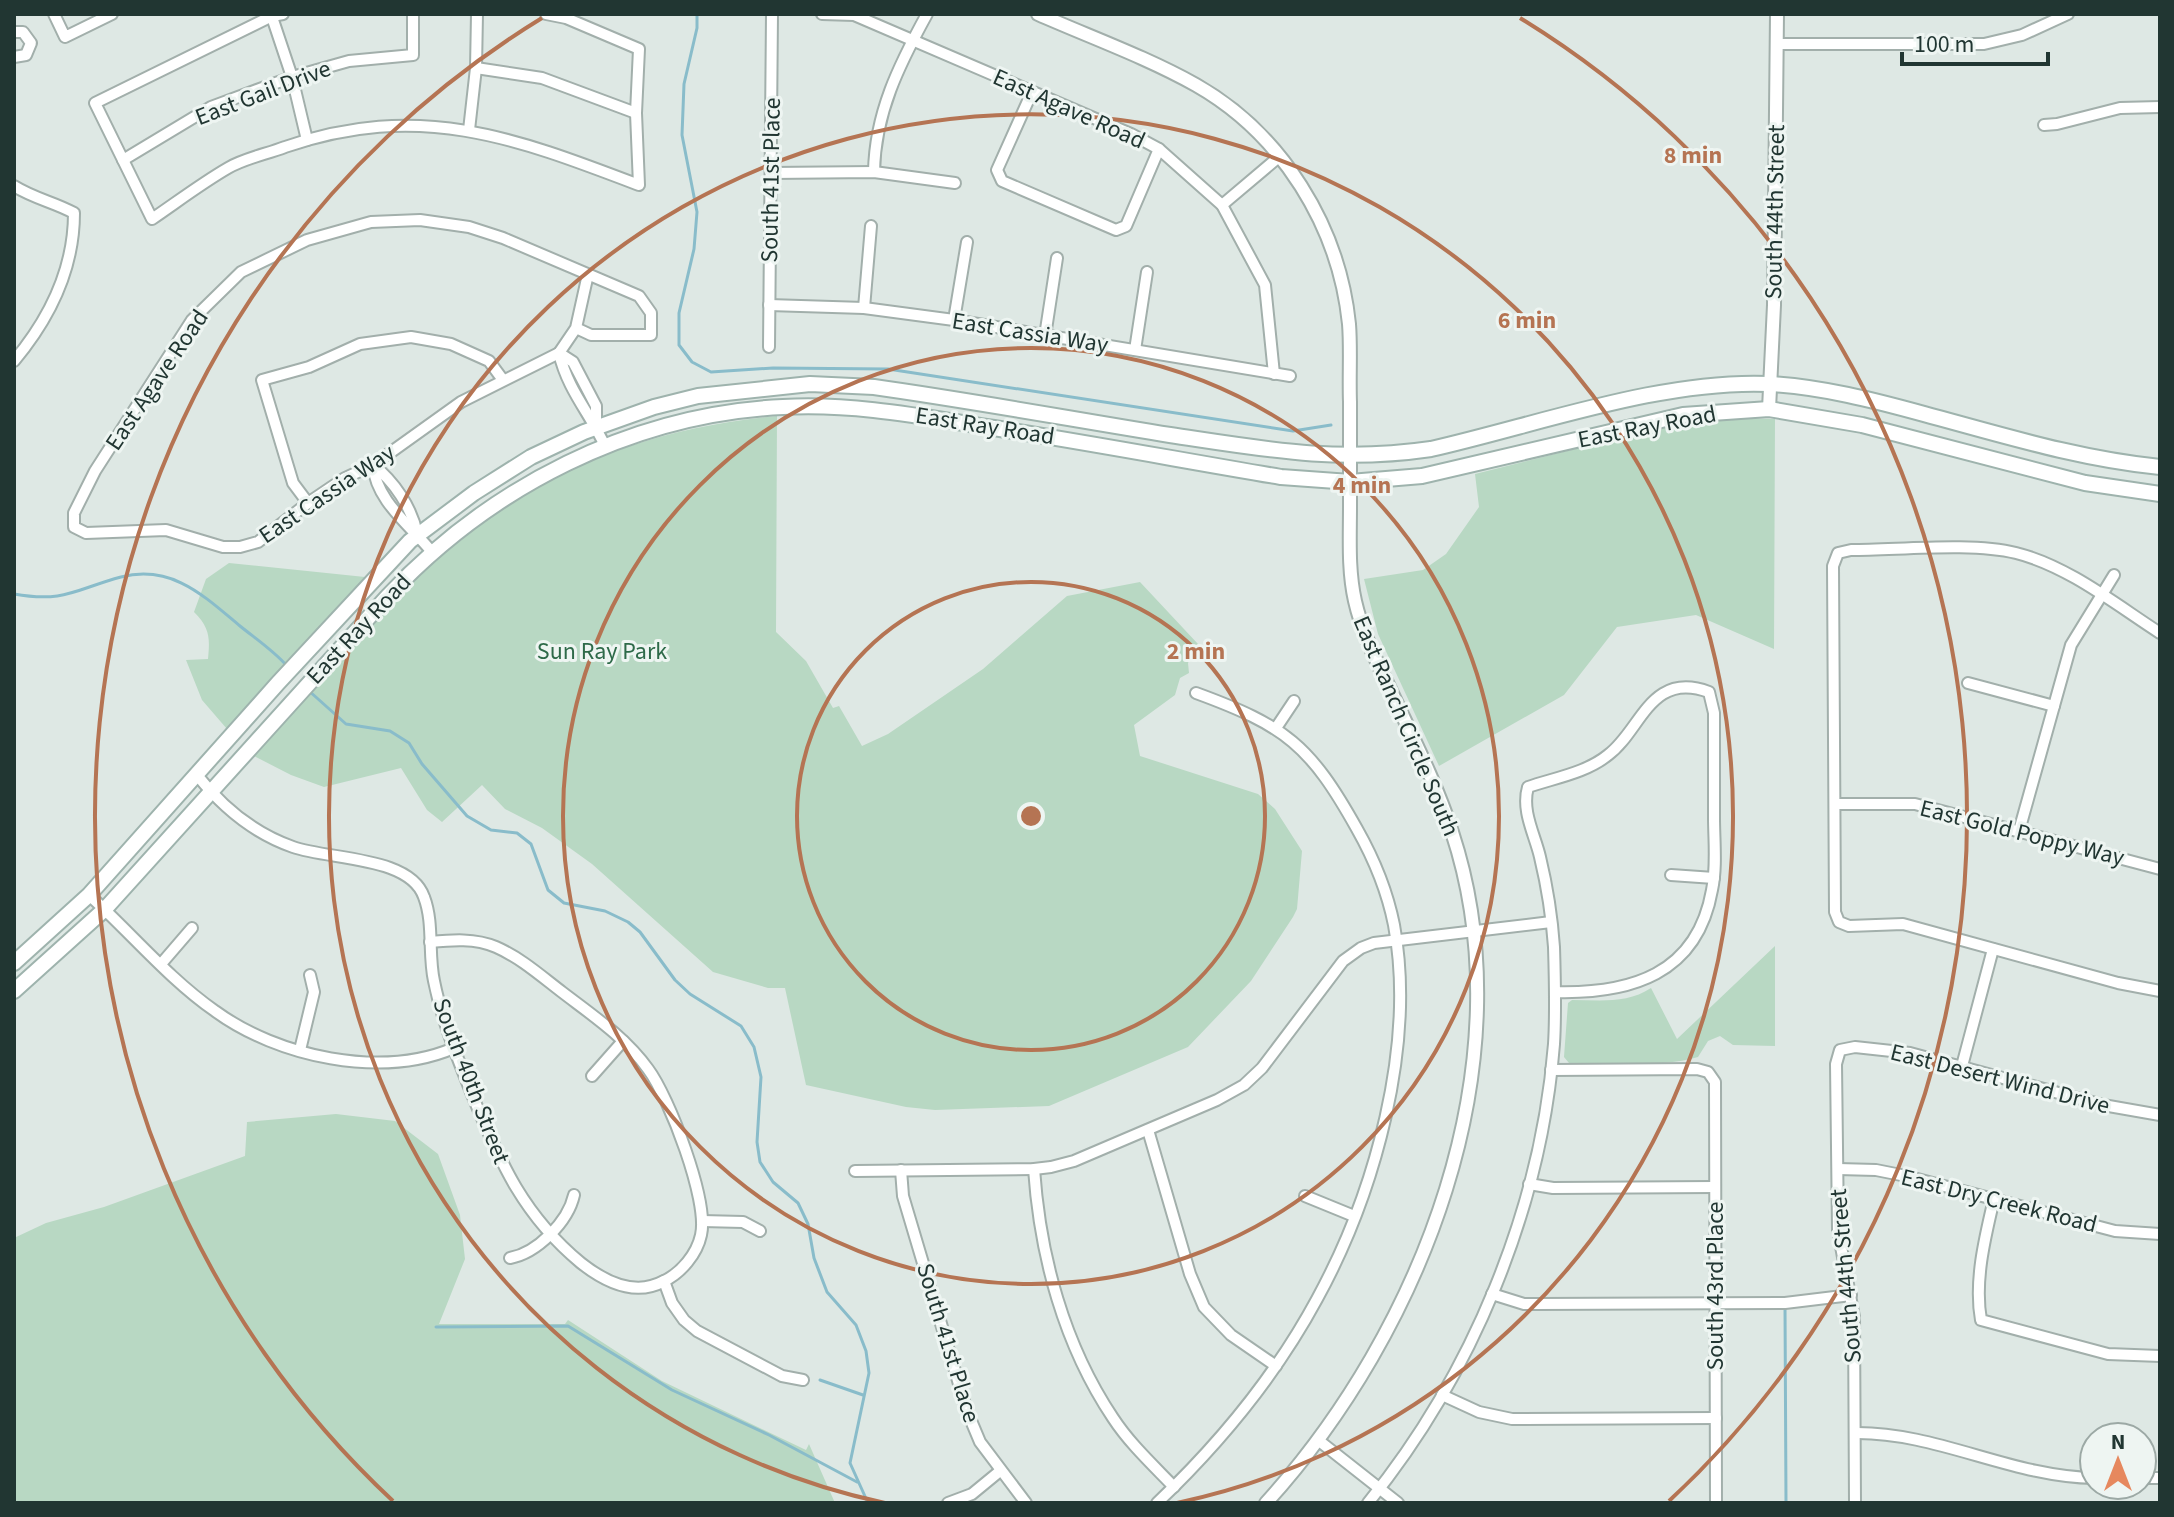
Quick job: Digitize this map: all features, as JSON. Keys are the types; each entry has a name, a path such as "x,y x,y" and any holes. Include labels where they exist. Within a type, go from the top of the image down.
{"main road":[{"name":"East Ray Road","path":"14,963 89,895 278,683 417,534 503,473 551,447 596,427 698,396 810,384 906,392 1281,452 1350,469 1391,455 1431,449 1680,390 1729,384 1770,384 1821,389 2093,458 2160,467"},
{"name":"East Ray Road","path":"14,991 105,909 294,699 432,552 515,490 605,446 701,418 780,407 872,408 1281,477 1350,469 1438,473 1683,415 1769,409 1862,425 2085,483 2160,494"},
{"path":"1101,445 1104,425"}],"street":[{"path":"54,14 65,37 112,14"},
{"name":"East Gail Drive","path":"123,160 211,107 292,77 349,61 413,55 413,14"},
{"path":"469,130 476,68 477,14"},
{"path":"307,140 276,15 95,103 152,219 230,166 307,140 351,129 391,125 469,130 538,147 639,185 636,113 639,49 566,18 546,14"},
{"name":"South 41st Place","path":"769,347 772,14"},
{"name":"East Agave Road","path":"822,14 854,15 1131,134 1159,149 1222,205 1265,285 1274,374"},
{"path":"874,172 880,115 927,14"},
{"name":"East Ranch Circle South","path":"1038,14 1194,84 1243,118 1280,156 1318,215 1337,263 1349,327 1350,559 1357,610 1367,640 1436,787 1453,835 1474,931 1476,1031 1461,1132 1425,1248 1380,1344 1318,1440 1266,1503"},
{"name":"South 44th Street","path":"1769,409 1774,305 1777,14"},
{"path":"1777,44 1984,44 2022,35 2068,14"},
{"path":"14,32 23,32 31,43 26,55 14,57"},
{"path":"476,68 542,78 636,113"},
{"path":"1032,92 997,170 1002,181 1116,230 1126,226 1159,149"},
{"path":"2044,125 2120,108 2160,107"},
{"path":"1222,205 1280,156"},
{"path":"771,173 874,172 955,183"},
{"path":"14,186 33,198 59,204 74,213 68,267 58,292 49,314 14,361"},
{"name":"East Agave Road","path":"74,527 74,513 95,471 192,320 241,272 307,240 371,222 420,220 469,227 503,238 639,296 651,313 651,335 591,335 576,328"},
{"path":"864,308 871,226"},
{"path":"954,320 967,242"},
{"path":"1045,336 1057,258"},
{"path":"1135,350 1147,272"},
{"path":"588,274 576,328 559,353 573,362 596,406 596,427 605,446"},
{"name":"East Cassia Way","path":"769,305 864,308 954,320 1290,376"},
{"path":"308,503 293,483 262,380 309,367 360,344 411,337 451,344 480,356 489,361 503,380"},
{"name":"East Cassia Way","path":"74,527 86,533 166,530 208,544 240,547 258,542 308,503 345,478 373,465 461,402 559,353"},
{"path":"373,465 374,481 404,525 417,534 432,552"},
{"path":"2160,633 2044,563 2013,553 1978,549 1851,550 1838,553 1833,566 1835,912 1839,922 1849,926 1903,924 2118,983 2160,991"},
{"path":"2019,831 2071,645 2114,575"},
{"path":"1968,683 2054,706"},
{"path":"1368,1503 1442,1395 1492,1294 1529,1184 1551,1070 1555,992 1551,922 1541,858 1524,799 1528,787 1587,768 1610,754 1647,706 1664,693 1693,689 1709,692 1714,713 1714,878 1703,921 1690,943 1651,977 1611,990 1555,992"},
{"path":"1157,1503 1232,1424 1276,1366 1318,1298 1354,1216 1376,1150 1393,1075 1399,1000 1396,941 1382,882 1348,814 1316,764 1276,728 1238,708 1196,693"},
{"path":"1276,728 1294,701"},
{"name":"South 40th Street","path":"197,775 241,820 292,847 399,870 416,884 424,896 434,979 454,1048 500,1161 518,1194 549,1233 592,1272 612,1284 655,1286 664,1281"},
{"name":"East Gold Poppy Way","path":"1835,804 1915,804 2160,869"},
{"path":"1671,875 1714,878"},
{"path":"89,895 215,1012 257,1035 300,1050 367,1063 393,1063 454,1048"},
{"path":"855,1171 1034,1169 1074,1161 1217,1100 1250,1080 1278,1051 1343,961 1361,948 1551,922"},
{"path":"161,964 192,928"},
{"path":"430,942 467,941 498,948 522,961 623,1041 649,1069 671,1109 700,1202 702,1221 701,1237 693,1254 682,1268 664,1281 672,1303 697,1331 782,1376 803,1380"},
{"path":"1962,1066 1993,949"},
{"path":"300,1050 314,992 310,975"},
{"path":"592,1076 623,1041"},
{"name":"East Desert Wind Drive","path":"1840,1050 1855,1047 1886,1049 1962,1066 2103,1105 2160,1115"},
{"name":"South 44th Street","path":"1840,1050 1836,1064 1838,1230 1854,1317 1855,1503"},
{"name":"South 43rd Place","path":"1551,1070 1697,1069 1708,1072 1715,1082 1716,1503"},
{"path":"1148,1130 1190,1274 1204,1307 1231,1335 1276,1366"},
{"path":"1034,1169 1040,1234 1063,1314 1081,1360 1114,1420 1134,1446 1174,1487"},
{"name":"East Dry Creek Road","path":"1838,1169 1876,1170 2115,1231 2160,1234"},
{"name":"South 41st Place","path":"901,1170 903,1196 967,1411 980,1442 1026,1503"},
{"path":"1529,1184 1553,1188 1715,1187"},
{"path":"510,1258 527,1255 571,1212 574,1195"},
{"path":"1305,1196 1354,1216"},
{"path":"1994,1199 1982,1264 1981,1320 2108,1354 2160,1356"},
{"path":"702,1221 743,1222 760,1231"},
{"path":"1492,1294 1524,1304 1806,1302 1851,1295"},
{"path":"1442,1395 1479,1412 1512,1419 1716,1418"},
{"path":"1855,1433 1895,1434 2019,1468 2078,1478"},
{"path":"1318,1440 1398,1503"},
{"path":"948,1503 972,1494 1000,1471"}],"green space":[{"name":"Sun Ray Park","path":"777,416 776,632 806,661 833,708 839,706 862,746 888,734 983,669 1067,596 1140,582 1198,644 1188,663 1189,673 1180,678 1175,695 1134,725 1140,756 1258,794 1275,809 1302,851 1297,909 1293,917 1251,981 1188,1047 1049,1106 935,1110 906,1107 806,1085 785,988 768,988 713,972 592,864 542,828 505,809 482,785 442,822 427,810 401,768 324,787 254,756 414,580 449,547 523,494 602,456 644,442 687,430"},
{"path":"1734,418 1775,419 1774,649 1696,615 1617,627 1564,695 1439,766 1378,634 1364,579 1423,570 1446,554 1479,507 1475,474 1663,427"},
{"path":"229,563 365,577 227,729 202,700 186,660 208,659 208,634 194,612 206,579"},
{"path":"1775,946 1775,1046 1733,1045 1720,1036 1708,1041 1698,1057 1685,1060 1583,1064 1569,1063 1564,1057 1568,1003 1572,1000 1623,999 1651,988 1677,1039"},
{"path":"336,1114 395,1121 438,1154 460,1215 465,1259 439,1324 565,1324 568,1320 662,1381 806,1450 809,1444 835,1503 14,1503 14,1238 46,1223 104,1207 245,1156 247,1122"}],"waterway":[{"path":"697,14 697,28 684,84 682,135 697,212 694,249 679,313 679,345 692,362 711,372 773,368 888,369 1293,431 1331,425"},
{"path":"14,594 58,596 139,574 172,579 200,594 287,666"},
{"path":"308,690 346,724 390,731 409,743 422,764 467,816 491,830 517,833 531,844 548,890 564,903 605,911 628,922 640,932 675,980 690,994 741,1026 754,1047 761,1077 757,1142 760,1162 773,1182 798,1203 808,1224 814,1258 827,1292 856,1325 866,1351 869,1373 850,1463 868,1503"},
{"path":"1785,1306 1786,1503"},
{"path":"436,1327 568,1326 672,1390 769,1435 857,1482"},
{"path":"820,1380 863,1395"}]}
